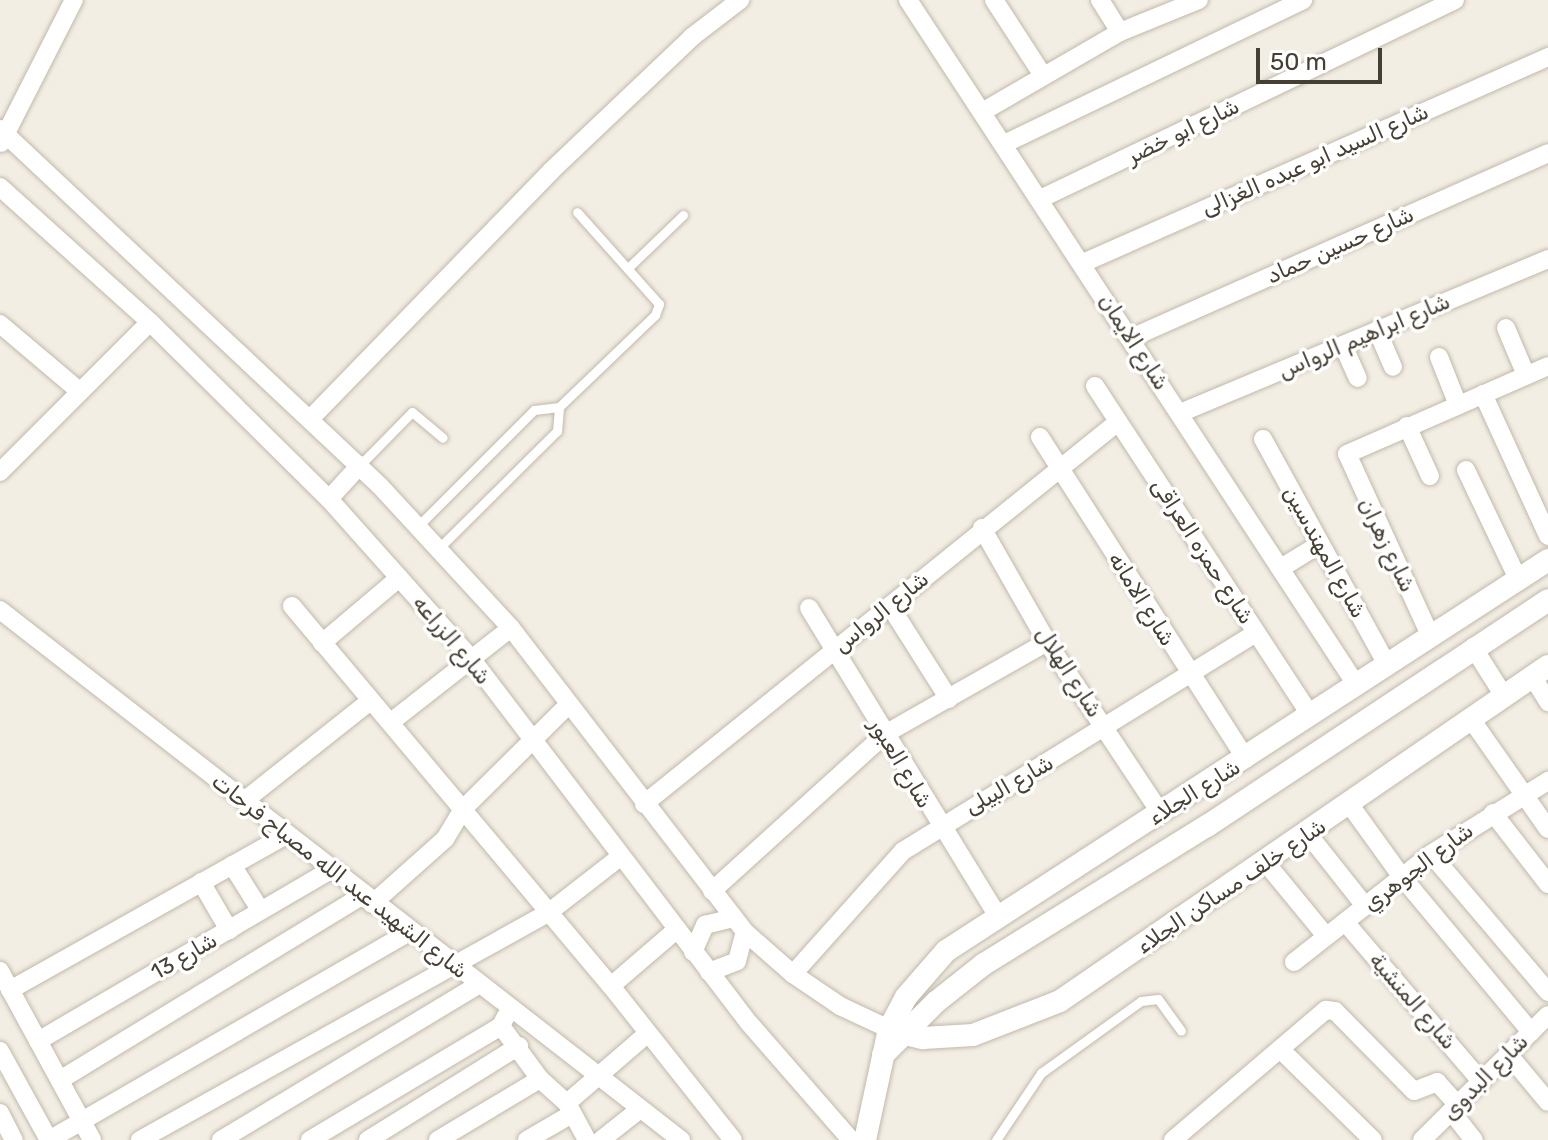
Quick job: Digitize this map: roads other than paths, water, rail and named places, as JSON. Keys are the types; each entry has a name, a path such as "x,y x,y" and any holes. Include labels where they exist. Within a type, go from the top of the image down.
{"street":[{"path":"74,0 2,136 312,417 360,465 436,551 511,628 739,925 793,974 840,1006 897,1032"},
{"path":"312,417 552,170 692,37 740,0"},
{"name":"شارع الايمان","path":"908,0 1357,686"},
{"path":"994,0 1042,74"},
{"path":"1100,0 1120,32"},
{"path":"982,112 1042,74 1164,6 1199,0"},
{"path":"1004,144 1303,0"},
{"name":"شارع ابو خضر","path":"1040,199 1455,0"},
{"name":"شارع السيد ابو عبده الغزالى","path":"1083,263 1548,57"},
{"name":"شارع حسين حماد","path":"1131,338 1548,153"},
{"name":"شارع الزراعه","path":"0,187 150,322 329,499 470,657 529,740 693,952 799,1086 851,1140"},
{"name":"شارع ابراهيم الرواس","path":"1180,413 1548,259"},
{"path":"0,472 78,390 150,322"},
{"path":"1506,328 1526,375"},
{"path":"1377,330 1393,367"},
{"path":"4,334 78,390"},
{"path":"1343,345 1358,378"},
{"path":"1439,357 1458,405"},
{"path":"1430,476 1407,426 1548,366"},
{"name":"شارع حمزه العراقى","path":"1095,386 1311,716"},
{"path":"1483,394 1548,536"},
{"name":"شارع الرواس","path":"644,804 982,528 1061,470 1118,422"},
{"name":"شارع زهران","path":"1407,426 1347,454 1430,635"},
{"name":"شارع الامانه","path":"1040,437 1246,759"},
{"name":"شارع المهندسين","path":"1263,439 1387,665"},
{"path":"329,499 360,465"},
{"path":"1466,470 1518,579"},
{"name":"شارع الهلال","path":"982,528 1047,642 1160,812"},
{"path":"1281,568 1320,544"},
{"name":"شارع الجلاء","path":"865,1140 880,1059 897,1032 906,997 946,951 1548,560"},
{"path":"322,643 399,578"},
{"name":"شارع الجلاء","path":"897,1032 984,964 1207,826 1548,600"},
{"path":"292,606 369,702 391,722 611,986 733,1140"},
{"path":"890,606 949,699"},
{"name":"شارع العبور","path":"809,608 832,651 998,916"},
{"name":"شارع الشهيد عبد الله مصباح فرحات","path":"0,610 449,964 480,984 681,1140"},
{"path":"391,722 470,657 511,628"},
{"name":"شارع البيلى","path":"793,974 886,867 939,825 1106,728 1256,633"},
{"path":"712,891 885,734 1047,642"},
{"path":"1473,647 1504,696"},
{"path":"1540,671 1548,702"},
{"name":"شارع خلف مساكن الجلاء","path":"897,1032 952,1038 1027,1017 1060,1001 1266,863 1540,671"},
{"path":"244,801 369,702"},
{"path":"60,1080 367,900 445,839 463,809 529,740 568,705"},
{"path":"1471,719 1548,829"},
{"name":"شارع الجوهري","path":"1294,962 1431,854 1548,781"},
{"path":"1189,795 1189,816 1207,826"},
{"path":"1350,805 1402,877 1531,1032"},
{"path":"1493,813 1548,884"},
{"path":"1127,833 1145,843 1146,864"},
{"path":"1308,834 1365,906"},
{"path":"10,990 286,835"},
{"path":"1431,854 1548,992"},
{"path":"140,1140 449,964 548,913 620,857"},
{"path":"1266,863 1326,936"},
{"path":"232,865 261,911"},
{"name":"شارع 13","path":"38,1041 331,870"},
{"path":"201,882 229,930"},
{"name":"شارع المنشية","path":"1345,922 1481,1081"},
{"path":"693,952 705,925 739,925"},
{"path":"709,972 737,961 739,925"},
{"path":"611,986 676,930"},
{"path":"0,1051 49,1140 411,931"},
{"path":"0,971 92,1140"},
{"path":"221,1140 480,984"},
{"path":"310,1140 501,1026 509,1006"},
{"path":"1173,1140 1330,1009 1414,1091 1435,1081 1474,1140"},
{"name":"شارع البدوى","path":"1422,1140 1548,1015"},
{"path":"501,1026 519,1046 540,1079 568,1109 587,1140"},
{"path":"527,1140 568,1109 597,1075 647,1034"},
{"path":"368,1140 519,1046"},
{"path":"1280,1049 1373,1140"},
{"path":"1508,1054 1548,1102"},
{"path":"438,1140 540,1079"},
{"path":"601,1140 640,1109"}],"lane":[{"path":"416,528 534,410 559,407 658,310 657,298 577,212"},
{"path":"629,267 683,215"},
{"path":"436,551 557,431 559,407"},
{"path":"360,465 412,412 443,438"},
{"path":"996,1140 1041,1073 1141,1001 1158,999 1181,1031"}]}
